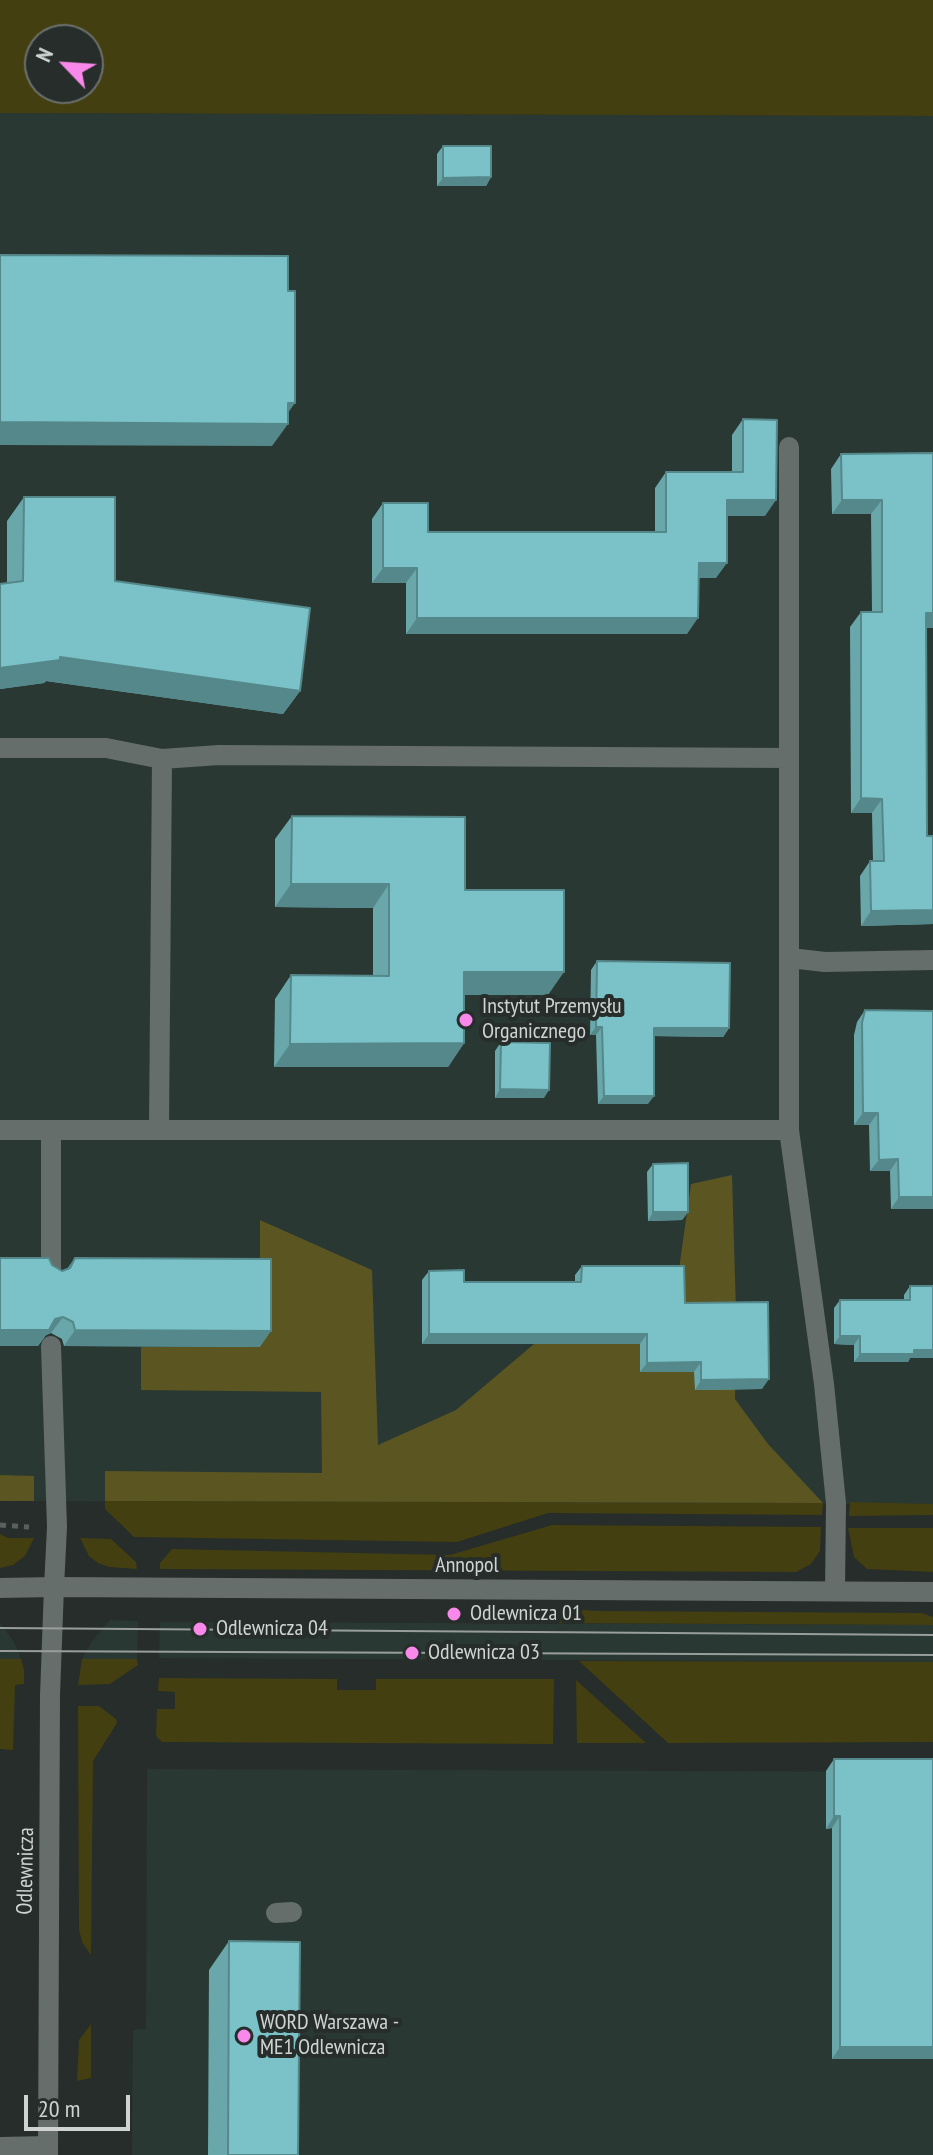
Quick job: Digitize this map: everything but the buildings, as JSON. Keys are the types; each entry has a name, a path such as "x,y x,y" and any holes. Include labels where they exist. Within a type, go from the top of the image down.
{"street":[{"path":"789,447 789,1130 824,1384 836,1503 835,1591"},
{"path":"0,748 106,748 162,759 219,755 789,758"},
{"path":"159,1129 162,759"},
{"path":"790,958 825,962 933,960"},
{"path":"0,1130 789,1130"},
{"path":"51,1130 51,1274"},
{"name":"Odlewnicza","path":"48,2151 50,1695 57,1527 51,1346"},
{"name":"Annopol","path":"0,1588 933,1592"},
{"path":"0,2147 48,2151"}],"path":[{"path":"0,1525 34,1528"}],"shaded area":[{"path":"0,0 933,0 933,116 0,113"},
{"name":"Instytut Przemysłu Organicznego","path":"0,113 933,116 933,1504 0,1501"},
{"path":"732,1175 735,1399 768,1444 823,1503 105,1501 105,1471 322,1473 321,1392 141,1390 141,1347 260,1347 260,1220 372,1270 378,1445 456,1410 534,1344 640,1344 678,1276 691,1184"},
{"path":"0,1475 34,1476 34,1501 0,1501"},
{"path":"105,1501 823,1503 822,1515 548,1513 457,1542 134,1537 105,1509"},
{"path":"850,1502 933,1504 933,1515 849,1516"},
{"path":"552,1525 821,1527 820,1551 811,1564 796,1572 160,1569 160,1563 172,1549 450,1555"},
{"path":"848,1528 933,1528 933,1572 867,1569 854,1557"},
{"path":"0,1534 8,1538 34,1538 25,1556 13,1565 0,1568"},
{"path":"80,1538 111,1539 136,1562 137,1569 98,1563 89,1556"},
{"path":"535,1607 599,1611 922,1613 933,1617 933,1625 535,1623"},
{"path":"110,1620 138,1621 137,1659 82,1659 91,1643"},
{"path":"160,1622 933,1625 933,1662 159,1658"},
{"path":"0,1623 14,1642 21,1659 0,1659"},
{"path":"0,1659 21,1659 24,1670 24,1684 15,1685 13,1750 0,1749"},
{"path":"82,1659 137,1659 138,1665 110,1684 78,1685"},
{"path":"579,1661 933,1662 933,1742 668,1743"},
{"path":"159,1678 337,1679 337,1690 376,1690 376,1679 554,1679 553,1744 162,1742 156,1736 157,1709 175,1709 175,1692 158,1691"},
{"path":"576,1680 646,1743 577,1743"},
{"path":"78,1706 99,1706 117,1723 93,1761 91,1955 82,1942 79,1929"},
{"path":"147,1769 933,1772 933,2155 132,2155 133,2030 146,2029"},
{"path":"91,2024 91,2078 77,2081 79,2040"}],"tram line":[{"path":"0,1628 933,1635"},
{"path":"0,1651 933,1655"}],"place":[{"name":"Instytut Przemysłu Organicznego","path":"466,1020"},
{"name":"Odlewnicza 01","path":"454,1614"},
{"name":"Odlewnicza 04","path":"200,1629"},
{"name":"Odlewnicza 03","path":"412,1653"},
{"name":"WORD Warszawa - ME1 Odlewnicza","path":"244,2036"}]}
